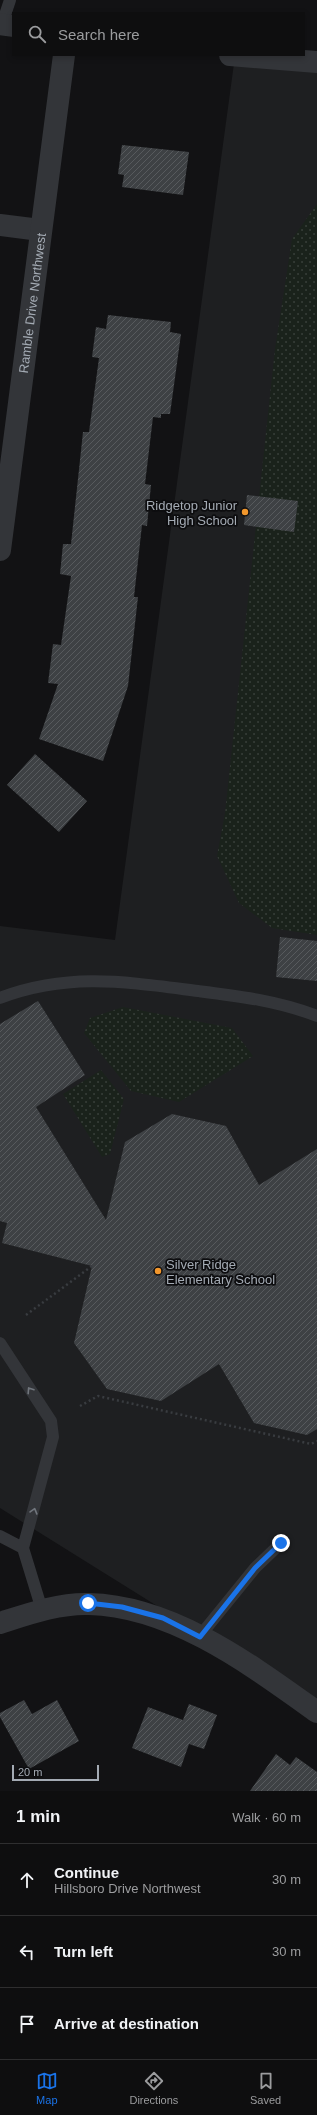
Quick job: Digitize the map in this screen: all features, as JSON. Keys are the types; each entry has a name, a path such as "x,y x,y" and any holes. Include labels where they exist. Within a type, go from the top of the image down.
{"street":[{"name":"Ramble Drive Northwest","path":"0,550 40,230 64,56"},
{"path":"242,56 317,62"},
{"path":"0,225 40,230"},
{"path":"0,1623 42,1610 88,1603 122,1607 163,1618 237,1656 317,1712"}],"lane":[{"path":"5,24 10,0"},
{"path":"0,998 40,986 95,980 131,982 257,999 317,1016"},
{"path":"0,1343 51,1421 53,1437 23,1548 42,1610"},
{"path":"0,1536 23,1548"},
{"path":"200,1637 255,1568 281,1543"}],"path":[{"path":"26,1315 92,1266"},
{"path":"80,1406 98,1396 311,1444 317,1441"}],"shaded area":[{"path":"235,56 317,62 317,1712 162,1609 0,1508 0,926 115,940"},
{"path":"317,204 317,935 272,928 239,903 217,856 225,813 275,349 292,239"},
{"path":"123,1007 232,1028 253,1056 179,1102 131,1091 84,1033 90,1018"},
{"path":"101,1070 124,1099 110,1154 102,1157 63,1094"}],"building":[{"path":"122,145 189,152 183,195 122,187 124,175 118,174"},
{"path":"108,315 171,322 170,332 181,334 170,414 161,414 161,418 153,417 145,484 151,485 147,526 142,525 134,597 138,597 128,686 103,761 39,739 58,684 48,683 53,644 61,645 71,576 60,574 63,544 71,544 83,432 89,432 99,358 92,357 96,327 106,329"},
{"path":"247,495 298,501 294,532 244,525"},
{"path":"35,754 87,801 59,832 7,785"},
{"path":"280,937 317,941 317,981 276,977"},
{"path":"38,1001 85,1075 36,1107 106,1220 125,1142 172,1114 226,1126 259,1185 317,1149 317,1429 307,1435 254,1423 219,1364 161,1401 107,1389 74,1343 92,1266 2,1243 7,1223 0,1221 0,1024"},
{"path":"24,1700 32,1714 57,1700 79,1741 29,1769 0,1717 0,1713"},
{"path":"189,1704 217,1715 204,1749 189,1744 181,1767 132,1748 148,1707 183,1720"},
{"path":"276,1754 290,1765 296,1757 317,1772 317,1791 250,1791"}],"place":[{"name":"Ridgetop Junior High School","path":"245,512"},
{"name":"Silver Ridge Elementary School","path":"158,1271"}],"route":[{"path":"88,1603 122,1607 163,1618 200,1637 255,1568 281,1543"}]}
